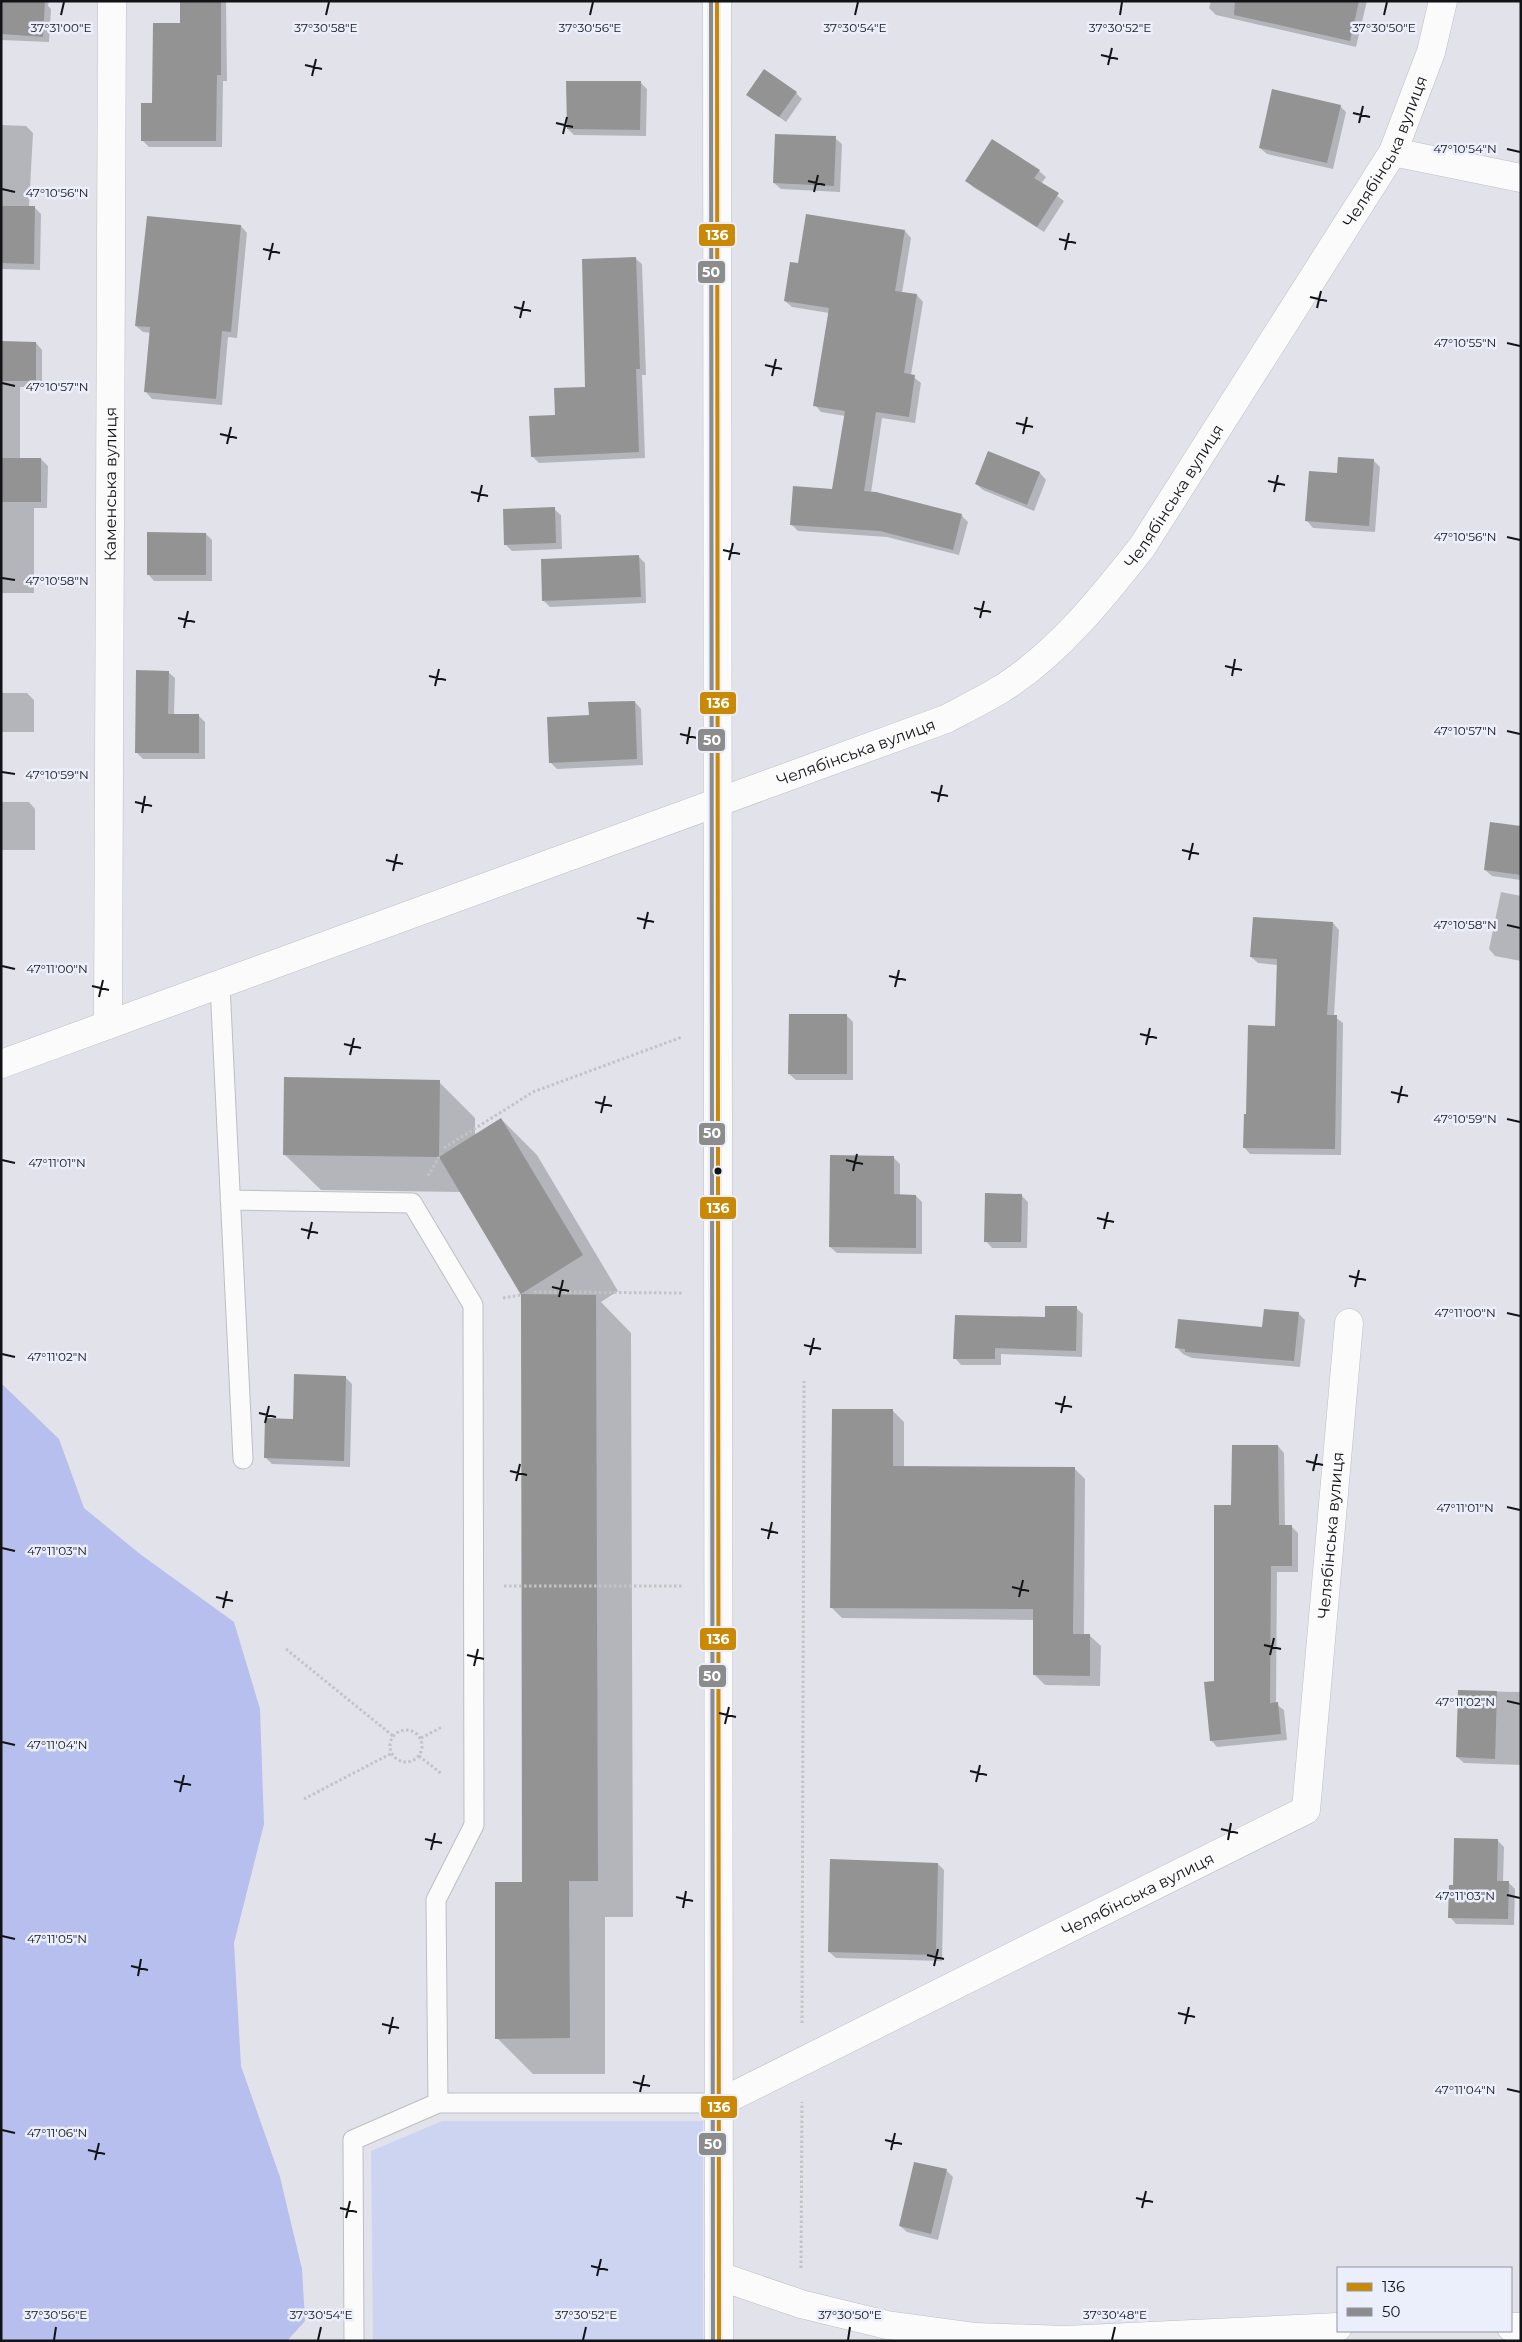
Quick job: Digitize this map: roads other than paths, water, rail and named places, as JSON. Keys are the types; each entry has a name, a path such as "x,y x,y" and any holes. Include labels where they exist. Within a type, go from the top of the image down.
{"street":[{"name":"Каменська вулиця","path":"108,1026 112,1"},
{"path":"717,1 719,2341"},
{"name":"Челябінська вулиця","path":"1,1064 946,719 1004,687 1054,647 1101,599 1142,547 1393,152 1431,52 1443,1"},
{"path":"1393,152 1521,178"},
{"name":"Челябінська вулиця","path":"719,2103 1306,1810 1349,1323"},
{"path":"719,2276 801,2304 887,2325 976,2337 1065,2340 1305,2335 1337,2327"}],"lane":[{"path":"220,985 243,1459"},
{"path":"230,1200 412,1203 473,1305 474,1825 436,1900 438,2103"},
{"path":"354,2341 352,2140 438,2103 719,2103"}]}
